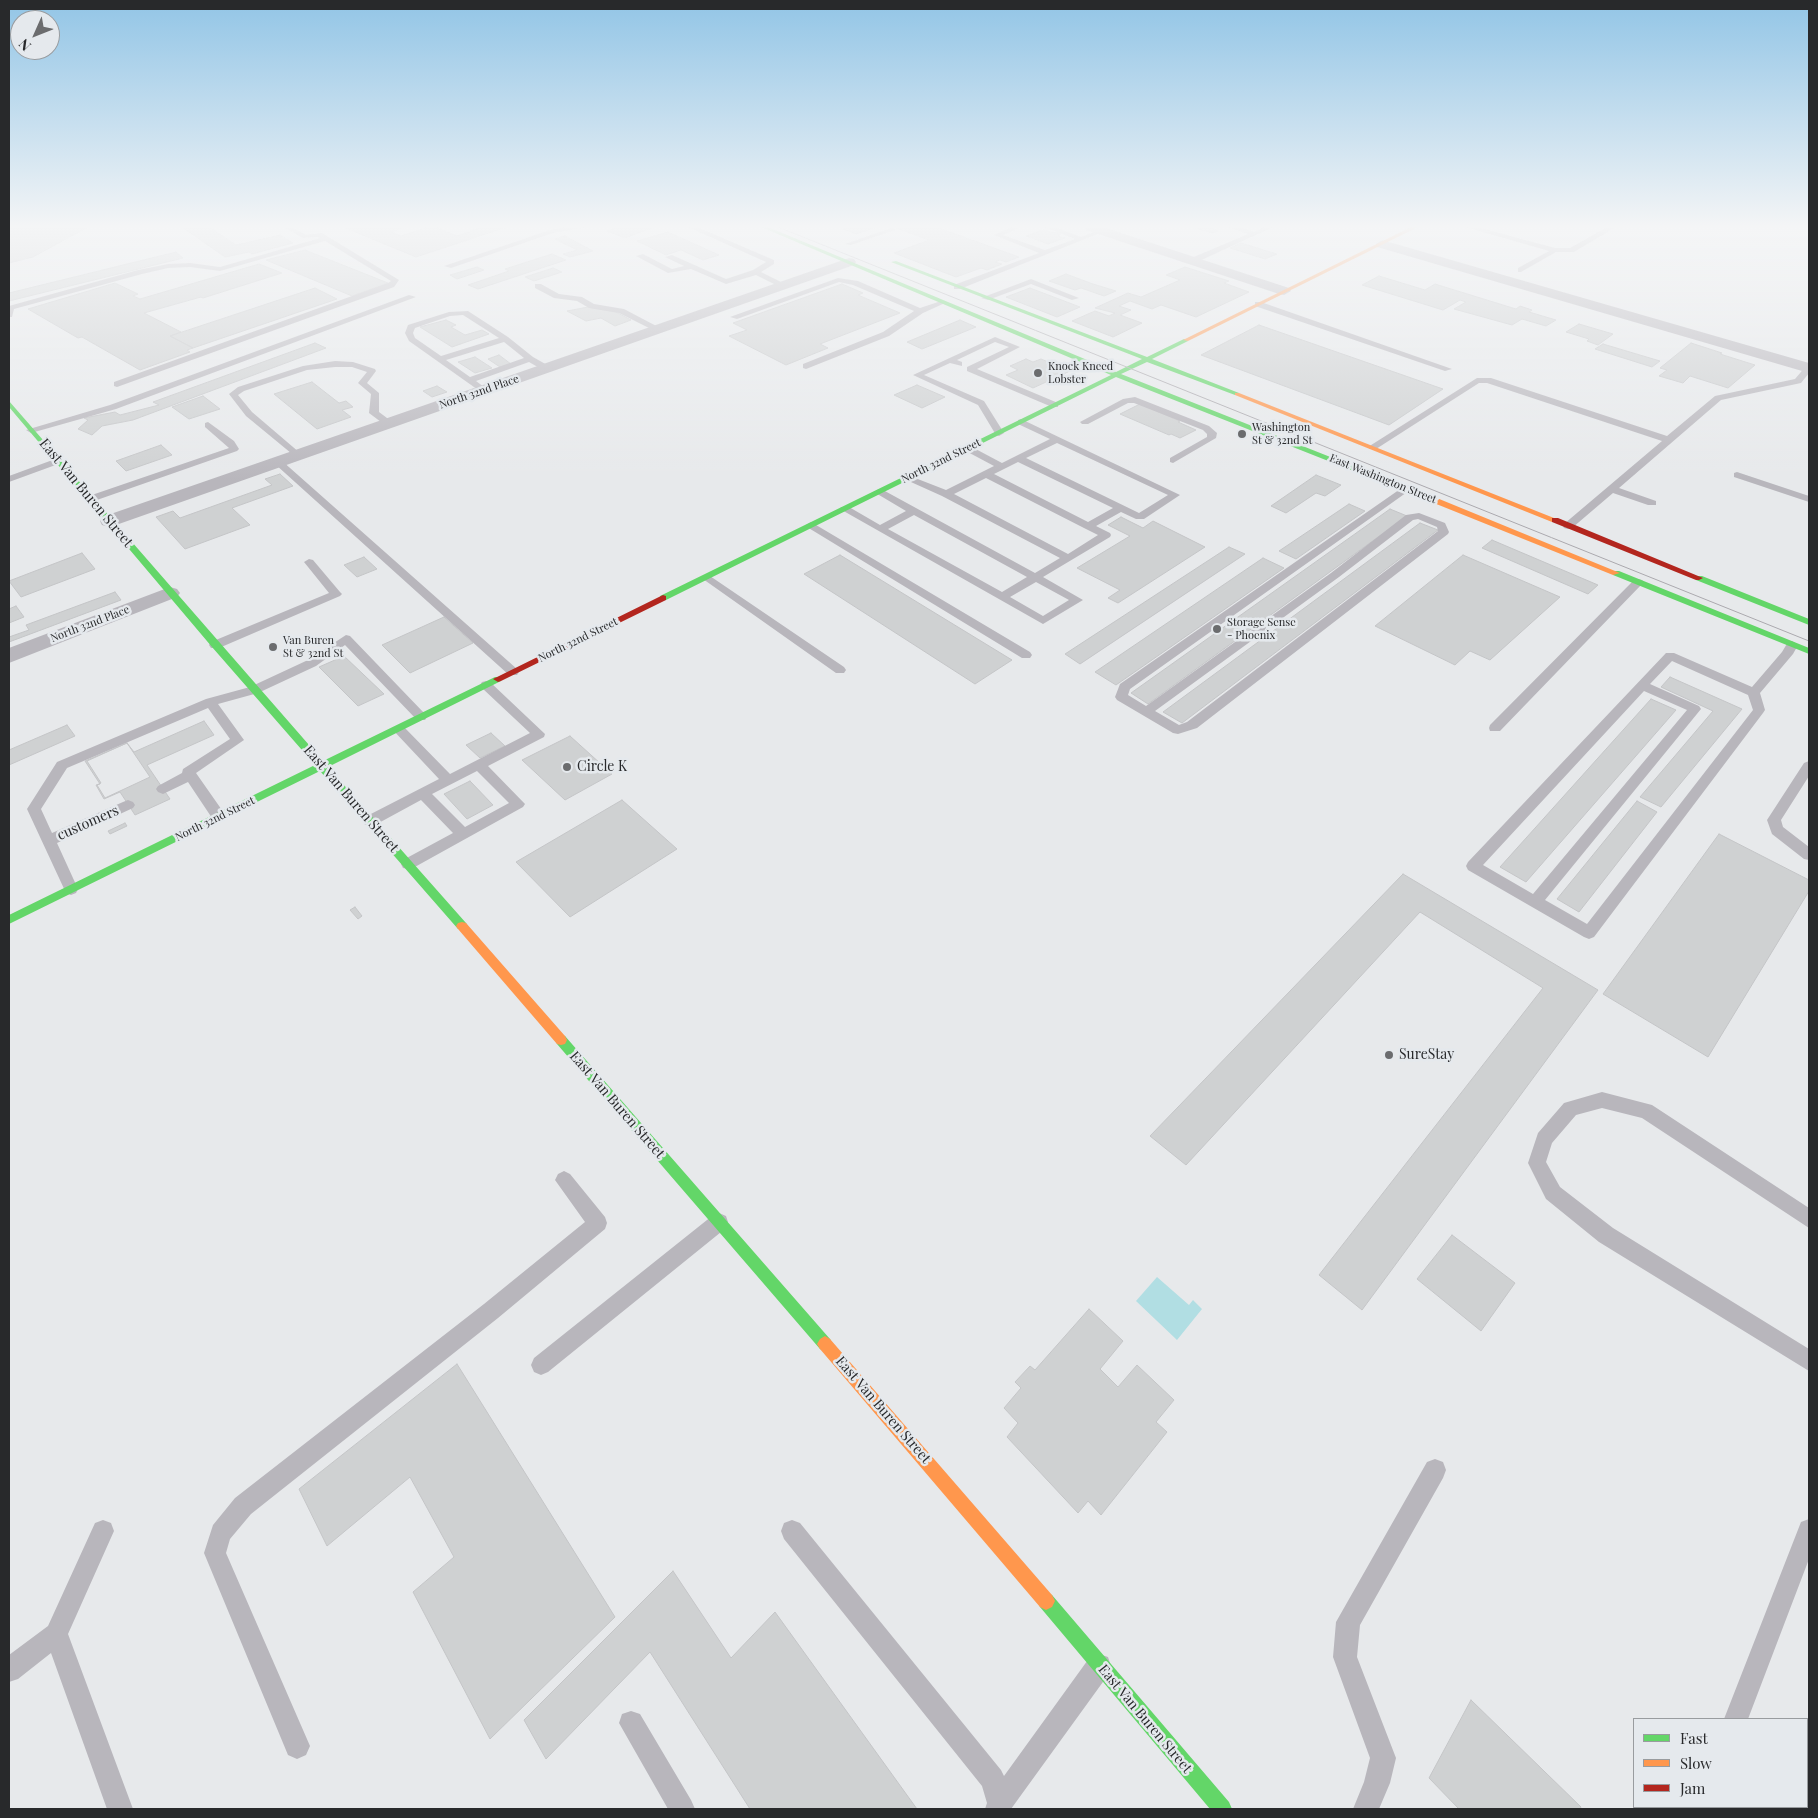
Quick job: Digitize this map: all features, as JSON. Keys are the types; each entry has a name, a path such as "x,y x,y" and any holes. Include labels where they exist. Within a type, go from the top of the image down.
{"main road":[{"name":"East Washington Street","path":"965,312 1809,651"},
{"name":"East Washington Street","path":"1022,312 1373,447 1809,622"},
{"name":"North 32nd Street","path":"9,920 1242,312"},
{"name":"East Van Buren Street","path":"9,403 254,690 408,864 917,1449 1100,1665 1208,1804"}],"street":[{"name":"North 32nd Place","path":"109,521 707,312"},
{"path":"1616,312 1809,368"},
{"name":"North 32nd Place","path":"9,656 170,593"}],"lane":[{"path":"31,430 79,417 128,390 324,312"},
{"path":"128,390 367,312"},
{"path":"623,312 658,329"},
{"path":"734,317 749,312"},
{"path":"806,366 886,334 919,312"},
{"path":"1281,312 1448,369"},
{"path":"484,390 412,339 409,333 412,327 449,314 465,313 505,339 530,359 546,368"},
{"path":"440,359 505,339"},
{"path":"970,368 1016,348 995,339 917,375 981,403 999,433"},
{"path":"469,380 530,359"},
{"path":"950,360 1055,405"},
{"path":"298,455 250,414 233,394 241,389 306,368 354,364 372,371 362,383 375,393 374,413 388,423"},
{"path":"1568,526 1718,398 1798,380 1809,368"},
{"path":"110,377 128,390"},
{"path":"1373,447 1477,381 1488,380 1669,440"},
{"path":"1085,422 1126,401 1135,400 1206,428 1212,433 1213,436 1211,438 1173,460"},
{"path":"1018,458 1140,517 1175,495 1021,422"},
{"path":"90,498 234,448 231,443 208,425"},
{"path":"946,494 1057,439"},
{"path":"967,448 1002,466"},
{"path":"9,479 58,462"},
{"path":"278,462 513,672"},
{"path":"986,474 1106,535 1002,597"},
{"path":"1737,475 1809,499"},
{"path":"907,478 946,494 1068,558"},
{"path":"1146,712 1335,575 1410,517 1419,516 1441,525 1444,532 1192,725 1178,730 1146,712 1121,697 1124,687 1406,488"},
{"path":"1612,488 1652,502"},
{"path":"845,509 1042,621 1077,600 878,492"},
{"path":"1088,526 1121,508"},
{"path":"880,528 914,511"},
{"path":"811,525 1026,655"},
{"path":"215,645 336,594 309,562"},
{"path":"707,577 840,670"},
{"path":"1495,728 1638,582"},
{"path":"71,890 34,809 62,765 210,702 254,690 312,663 346,639 422,717"},
{"path":"1754,693 1787,654 1792,644"},
{"path":"1670,656 1754,693 1759,710 1589,933 1473,866 1643,686 1670,656"},
{"path":"370,821 539,734 486,685"},
{"path":"1535,902 1695,709 1643,686"},
{"path":"210,702 238,740 188,772 219,817"},
{"path":"398,729 448,780"},
{"path":"408,864 518,804 479,765"},
{"path":"1809,766 1774,820 1777,830 1809,855"},
{"path":"163,789 190,775"},
{"path":"423,793 463,834"},
{"name":"customers","path":"48,841 128,805"},
{"path":"1809,1218 1646,1110 1602,1100 1570,1109 1544,1139 1537,1163 1553,1192 1606,1235 1809,1361"},
{"path":"297,1746 215,1553 221,1533 250,1500 491,1311 598,1223 564,1180"},
{"path":"541,1365 719,1222"},
{"path":"1366,1809 1378,1783 1383,1758 1345,1657 1348,1622 1435,1470"},
{"path":"1736,1718 1809,1530"},
{"path":"9,1670 56,1634 103,1531"},
{"path":"792,1531 992,1779 999,1806"},
{"path":"56,1634 120,1809"},
{"path":"999,1806 1100,1665"},
{"path":"631,1723 682,1809"}],"water":[{"path":"1157,1277 1189,1305 1193,1300 1202,1309 1177,1340 1136,1301"}],"building":[{"path":"33,312 148,312 144,313 181,332 170,336 193,348 187,350 190,352 140,370 82,337 78,338"},
{"path":"243,312 299,312 193,348 170,336"},
{"path":"569,312 615,312 631,320 615,326 601,318 586,321"},
{"path":"764,312 900,313 820,344 828,348 786,365 729,336 747,330 733,323"},
{"path":"1044,312 1069,312 1057,317"},
{"path":"1093,312 1109,316 1115,313 1110,312 1127,312 1120,315 1142,323 1113,337 1072,321"},
{"path":"1181,312 1207,312 1196,317"},
{"path":"1464,312 1529,312 1556,320 1546,326 1522,319 1512,325"},
{"path":"446,320 456,325 451,327 465,335 482,330 489,334 452,347 420,327"},
{"path":"960,320 976,327 922,349 907,342"},
{"path":"1579,324 1613,334 1598,345 1587,341 1589,339 1566,332"},
{"path":"1259,325 1443,389 1389,425 1201,355"},
{"path":"315,343 326,348 133,420 102,426 92,435 78,429 88,420 84,418 115,412 120,415 159,405 153,402"},
{"path":"1691,343 1755,365 1728,388 1690,376 1683,383 1659,376 1667,370 1660,368"},
{"path":"1603,344 1660,361 1652,367 1595,349"},
{"path":"499,355 511,364 500,367 488,359"},
{"path":"475,357 492,368 475,373 458,362"},
{"name":"Knock Kneed Lobster","path":"1026,359 1033,362 1041,359 1070,371 1033,388 1006,375 1018,370 1010,366"},
{"path":"312,382 339,403 346,401 353,407 342,410 351,417 317,429 274,394"},
{"path":"917,385 945,397 922,408 894,395"},
{"path":"437,386 447,392 432,397 423,391"},
{"path":"203,396 220,409 189,419 172,407"},
{"path":"1140,404 1196,430 1180,438 1120,414"},
{"path":"161,445 172,455 126,471 116,461"},
{"path":"280,474 293,486 232,508 250,525 185,549 156,517 173,511 180,518 272,485 265,479"},
{"path":"1316,475 1341,485 1325,496 1316,493 1286,513 1271,506"},
{"path":"1349,504 1365,511 1296,559 1279,551"},
{"path":"1390,509 1407,516 1148,704 1131,693"},
{"path":"1121,517 1143,528 1153,521 1205,547 1118,603 1108,598 1120,590 1077,568 1130,536 1108,525"},
{"path":"1420,523 1438,530 1182,723 1163,712"},
{"path":"1492,540 1598,585 1588,594 1482,548"},
{"path":"1229,547 1245,554 1080,664 1065,654"},
{"path":"82,553 95,569 21,597 9,581"},
{"path":"840,555 1012,660 975,684 804,574"},
{"path":"1463,555 1560,597 1490,660 1470,651 1455,665 1375,626"},
{"path":"364,557 377,569 357,577 344,565"},
{"path":"1263,558 1284,568 1116,685 1095,672"},
{"path":"115,592 121,600 9,642 9,637 29,630 26,625"},
{"path":"16,606 24,617 9,623 9,609"},
{"path":"444,617 473,643 410,673 382,645"},
{"path":"344,656 384,694 358,706 319,667"},
{"path":"1670,677 1742,709 1661,807 1640,797 1713,711 1661,687"},
{"path":"1651,699 1676,710 1526,882 1500,867"},
{"path":"204,721 214,735 147,765 170,799 135,815 120,792 104,799 96,785 100,784 85,761 127,743 134,752"},
{"path":"67,725 75,736 9,765 9,750"},
{"path":"491,733 505,746 480,758 466,745"},
{"name":"Circle K","path":"570,736 612,774 565,800 522,760"},
{"path":"127,743 150,777 105,798 97,785 101,783 87,761"},
{"path":"470,781 493,805 467,819 444,794"},
{"path":"622,800 677,849 570,917 516,862"},
{"path":"1637,801 1657,812 1579,912 1557,899"},
{"path":"125,823 127,826 110,834 108,831"},
{"path":"1719,834 1809,880 1809,891 1708,1057 1603,994"},
{"path":"1403,874 1598,990 1362,1310 1319,1275 1543,988 1420,912 1186,1165 1150,1136"},
{"path":"355,907 362,916 358,919 350,910"},
{"path":"1452,1235 1515,1283 1481,1331 1417,1279"},
{"path":"1089,1309 1123,1341 1100,1369 1118,1387 1137,1365 1174,1400 1156,1422 1167,1432 1101,1515 1088,1501 1078,1513 1007,1437 1018,1423 1004,1408 1021,1388 1015,1382 1030,1366 1035,1370"},
{"path":"457,1364 615,1617 490,1739 413,1592 454,1557 410,1477 327,1546 299,1489"},
{"path":"673,1571 731,1658 775,1612 917,1809 750,1809 650,1652 546,1759 524,1720"},
{"path":"1471,1700 1581,1807 1580,1809 1459,1809 1429,1778"}],"tram line":[{"path":"989,312 1809,641"}],"traffic: fast":[{"path":"965,312 1087,363 1402,487"},
{"path":"1024,312 1237,394"},
{"path":"663,598 1186,340"},
{"path":"9,403 215,645 462,926"},
{"path":"1616,573 1809,651"},
{"path":"1699,578 1809,622"},
{"path":"9,920 498,679"},
{"path":"561,1040 825,1344"},
{"path":"1046,1601 1222,1809"}],"traffic: slow":[{"path":"1186,340 1243,312"},
{"path":"1237,394 1555,520"},
{"path":"1402,487 1616,573"},
{"path":"462,926 561,1040"},
{"path":"825,1344 1046,1601"}],"traffic: jam":[{"path":"1555,520 1699,578"},
{"path":"498,679 663,598"}],"place":[{"name":"Knock Kneed Lobster","path":"1038,373"},
{"name":"Washington St & 32nd St","path":"1242,434"},
{"name":"Storage Sense - Phoenix","path":"1217,629"},
{"name":"Van Buren St & 32nd St","path":"273,647"},
{"name":"Circle K","path":"567,767"},
{"name":"SureStay","path":"1389,1055"}]}
